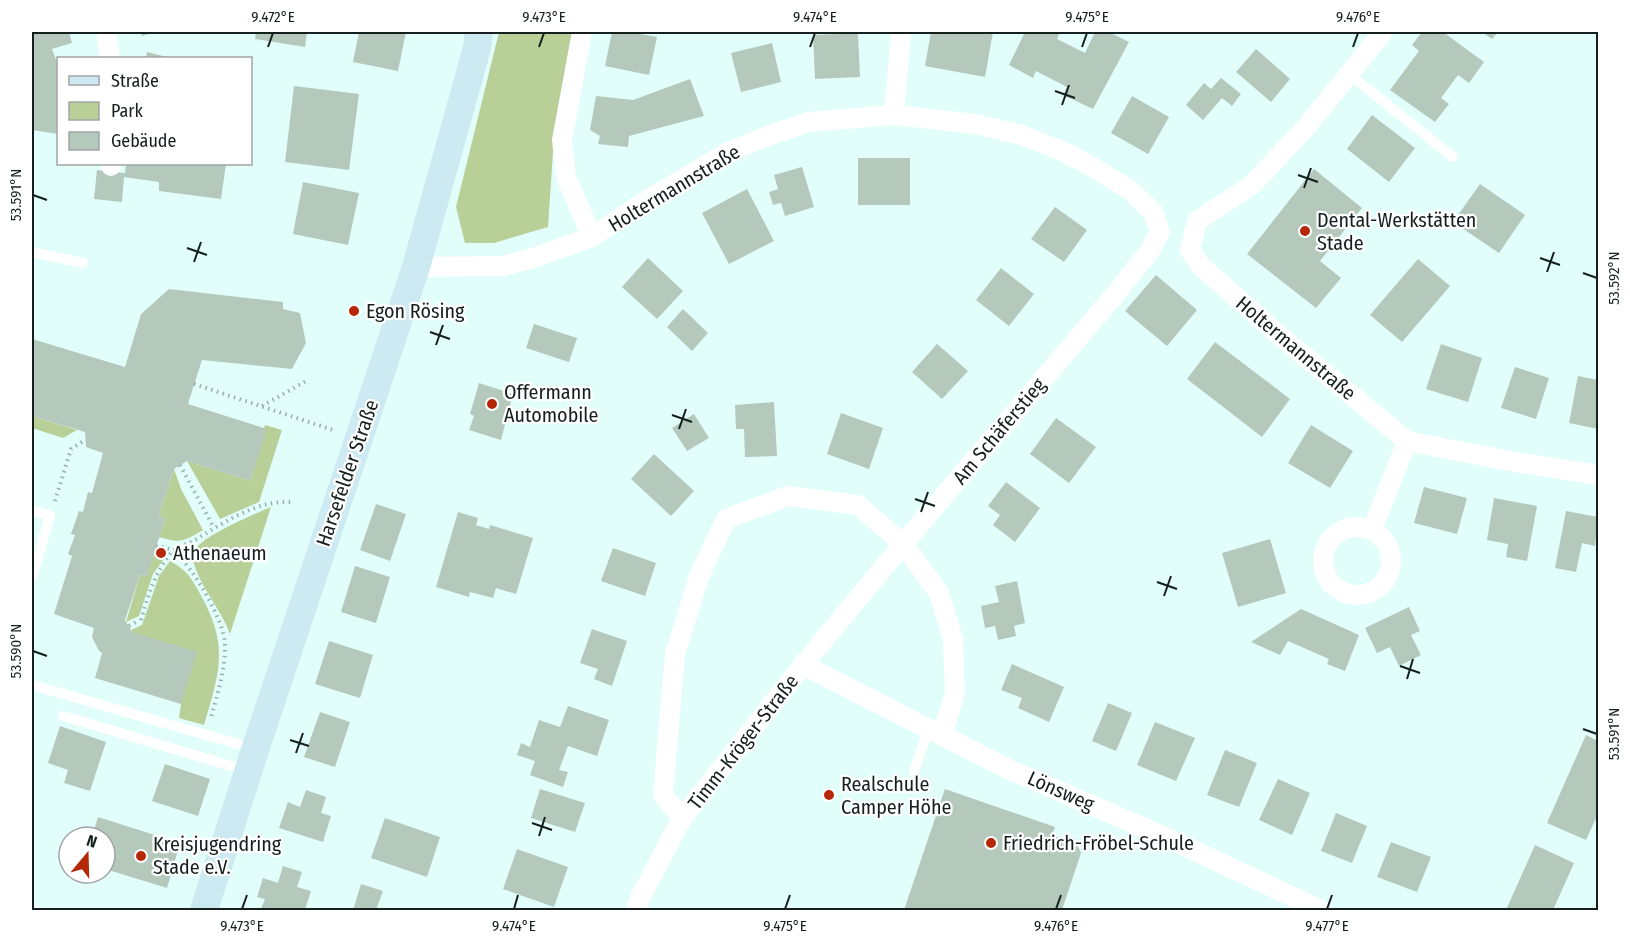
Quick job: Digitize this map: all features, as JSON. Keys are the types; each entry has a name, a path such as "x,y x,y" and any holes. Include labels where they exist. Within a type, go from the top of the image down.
{"main road":[{"name":"Harsefelder Straße","path":"204,910 251,760 416,267 477,48 479,32"}],"street":[{"path":"582,32 562,140 566,177 592,237"},
{"path":"894,115 901,32"},
{"path":"1349,74 1383,32"},
{"name":"Holtermannstraße","path":"1349,74 1307,126 1252,185 1197,221 1190,250 1200,265 1280,336 1407,441 1515,462 1599,475"},
{"name":"Holtermannstraße","path":"416,267 503,266 536,257 592,237 644,202 738,148 809,122 894,115 976,124 1021,135 1060,150 1091,166 1130,190 1153,212 1160,232 1149,252"},
{"name":"Am Schäferstieg","path":"803,665 1149,252"},
{"path":"1372,530 1407,441"},
{"name":"Timm-Kröger-Straße","path":"682,818 663,795 675,654 700,574 726,519 788,496 858,505 903,544 939,593 953,639 955,692 935,732"},
{"name":"Timm-Kröger-Straße","path":"636,910 682,818 803,665"},
{"name":"Lönsweg","path":"803,665 1006,768 1165,837 1322,910"}],"lane":[{"path":"1349,74 1453,157"},
{"path":"32,252 83,263"},
{"path":"32,510 50,516 32,577"},
{"path":"32,685 206,736 251,760"},
{"path":"63,716 251,760"},
{"path":"914,772 935,732"}],"path":[{"path":"262,406 308,380"},
{"path":"194,384 338,432"},
{"path":"50,516 71,449 85,440"},
{"path":"180,465 214,528"},
{"path":"129,626 140,620 156,576 173,551 214,528 260,507 278,502 292,502"},
{"path":"156,546 173,551 193,573 224,632 222,672 206,736"}],"green space":[{"path":"499,32 572,32 554,137 548,227 494,243 465,243 456,207"},
{"path":"32,416 77,430 63,438 32,428"},
{"path":"265,425 282,430 259,502 220,519 187,461 250,481 266,429"},
{"path":"174,469 181,489 203,530 178,541 159,537 165,519 159,515"},
{"path":"271,507 230,634 197,573 194,552 200,544 218,532"},
{"path":"153,555 164,559 153,574 139,616 126,622 140,575 147,576"},
{"path":"170,561 182,569 193,582 211,616 216,632 219,661 214,691 204,725 179,718 181,704 131,630 142,625 159,576"}],"building":[{"path":"32,32 69,32 72,43 52,49 57,62 57,134 32,130"},
{"path":"141,32 155,32 142,36"},
{"path":"256,32 307,32 305,47 255,39"},
{"path":"359,32 406,32 398,71 353,62"},
{"path":"612,32 630,32 657,37 649,75 605,66"},
{"path":"931,32 993,32 985,77 925,66"},
{"path":"1025,32 1060,32 1057,39 1085,53 1095,32 1109,32 1129,42 1093,109 1063,95 1067,87 1036,71 1033,78 1009,65"},
{"path":"1422,32 1443,32 1484,62 1469,83 1458,75 1441,98 1449,104 1435,122 1390,90 1419,51 1412,45"},
{"path":"1482,32 1498,32 1492,39"},
{"path":"858,33 860,77 815,79 813,35"},
{"path":"772,43 781,82 741,92 731,53"},
{"path":"1256,49 1290,79 1271,102 1236,72"},
{"path":"147,52 167,57 146,57"},
{"path":"1221,78 1241,94 1232,106 1222,98 1203,120 1186,105 1204,83 1211,89"},
{"path":"690,79 704,116 629,136 628,147 598,144 600,136 590,130 596,96 633,100"},
{"path":"294,86 359,94 349,170 285,162"},
{"path":"1132,96 1169,117 1148,154 1111,133"},
{"path":"1372,115 1415,148 1389,182 1347,149"},
{"path":"858,158 910,158 910,205 858,205"},
{"path":"126,165 226,165 221,199 159,191 159,182 124,177 122,202 94,199 97,170 125,173"},
{"path":"802,167 814,207 785,216 781,203 773,205 769,192 778,189 774,175"},
{"name":"Dental-Werkstätten Stade","path":"1314,169 1362,208 1320,261 1341,278 1316,308 1247,254"},
{"path":"303,182 359,193 348,245 293,234"},
{"path":"1480,184 1525,215 1499,253 1453,222"},
{"path":"747,189 774,241 729,264 702,213"},
{"path":"1055,207 1087,230 1064,262 1031,239"},
{"path":"648,258 683,291 657,319 622,287"},
{"path":"1418,259 1450,286 1402,342 1370,315"},
{"path":"1001,268 1034,294 1009,326 976,300"},
{"path":"1156,275 1197,310 1167,346 1125,311"},
{"path":"169,289 283,302 283,309 300,313 306,343 292,369 202,360 188,404 267,429 250,481 187,461 174,469 159,515 165,519 147,576 140,575 125,620 132,632 197,652 181,704 95,678 102,653 92,637 94,628 54,614 72,556 68,554 75,535 71,534 79,511 83,512 88,492 92,493 103,453 86,447 85,432 32,416 32,339 125,367 141,314"},
{"path":"683,309 708,333 692,351 667,327"},
{"path":"534,324 577,338 569,362 526,348"},
{"path":"1215,342 1290,399 1262,437 1187,379"},
{"path":"937,344 968,371 942,399 912,372"},
{"path":"1441,344 1482,358 1468,402 1426,389"},
{"path":"1515,367 1549,378 1536,419 1501,408"},
{"path":"1578,376 1598,380 1598,429 1569,423"},
{"name":"Offermann Automobile","path":"479,383 513,394 501,440 469,430 474,416 470,414"},
{"path":"774,402 777,456 745,457 744,429 736,429 735,405"},
{"path":"841,413 883,428 869,469 827,454"},
{"path":"694,414 709,438 687,451 672,428"},
{"path":"1056,418 1096,447 1069,483 1030,454"},
{"path":"1311,425 1353,451 1330,488 1288,463"},
{"path":"654,454 694,491 671,516 631,479"},
{"path":"1006,482 1040,508 1015,542 993,525 1000,515 988,506"},
{"path":"1424,487 1467,498 1457,534 1414,523"},
{"path":"1494,498 1537,506 1527,561 1506,557 1508,544 1487,540"},
{"path":"376,504 406,514 390,561 360,550"},
{"path":"1566,511 1598,517 1595,546 1582,543 1576,572 1555,568"},
{"path":"458,512 478,518 476,525 489,529 490,525 533,538 516,594 496,588 493,598 470,592 469,597 436,587"},
{"path":"1270,539 1286,593 1238,607 1222,553"},
{"path":"613,548 656,563 645,596 601,581"},
{"path":"355,566 390,577 376,623 341,612"},
{"path":"1017,581 1025,623 1014,626 1016,636 998,640 995,626 985,628 981,606 999,602 995,586"},
{"path":"1409,607 1420,631 1411,635 1421,655 1399,666 1390,647 1377,653 1365,628"},
{"path":"1301,609 1359,635 1345,671 1327,664 1329,659 1288,641 1280,655 1251,642"},
{"path":"592,629 627,641 612,686 594,679 598,669 580,663"},
{"path":"329,641 373,655 360,698 315,684"},
{"path":"1012,664 1064,687 1049,722 1018,708 1022,698 1001,690"},
{"path":"1108,703 1132,713 1116,751 1092,741"},
{"path":"568,706 609,720 597,756 568,746 559,770 568,772 563,787 530,775 535,761 517,755 521,743 530,747 539,720 560,727"},
{"path":"320,712 350,722 335,767 304,757"},
{"path":"1155,722 1195,738 1176,781 1137,765"},
{"path":"60,726 106,742 90,791 64,783 68,770 48,763"},
{"path":"1586,735 1598,741 1598,814 1586,840 1547,823"},
{"path":"1225,750 1257,763 1239,807 1207,795"},
{"path":"165,764 210,779 198,816 152,801"},
{"path":"1278,779 1310,793 1292,835 1259,820"},
{"path":"540,789 585,803 575,832 531,818"},
{"path":"945,789 1055,827 1052,835 1077,844 1081,853 1062,910 904,910"},
{"path":"306,790 326,797 321,813 331,816 323,842 279,828 288,802 300,807"},
{"path":"1336,813 1367,826 1352,863 1321,851"},
{"name":"Kreisjugendring Stade e.V.","path":"98,817 180,843 167,888 117,873 117,825 96,825"},
{"path":"385,818 440,837 427,877 371,858"},
{"path":"1391,842 1431,857 1417,892 1377,877"},
{"path":"1535,845 1574,863 1553,910 1506,910"},
{"path":"517,849 568,867 554,907 503,889"},
{"path":"283,866 302,872 297,887 311,891 305,910 261,909 265,899 257,897 263,878 278,883"},
{"path":"361,884 383,891 376,910 353,910"}],"place":[{"name":"Dental-Werkstätten Stade","path":"1305,231"},
{"name":"Egon Rösing","path":"354,311"},
{"name":"Offermann Automobile","path":"492,404"},
{"name":"Athenaeum","path":"161,553"},
{"name":"Realschule Camper Höhe","path":"829,795"},
{"name":"Friedrich-Fröbel-Schule","path":"991,843"},
{"name":"Kreisjugendring Stade e.V.","path":"141,856"}]}
